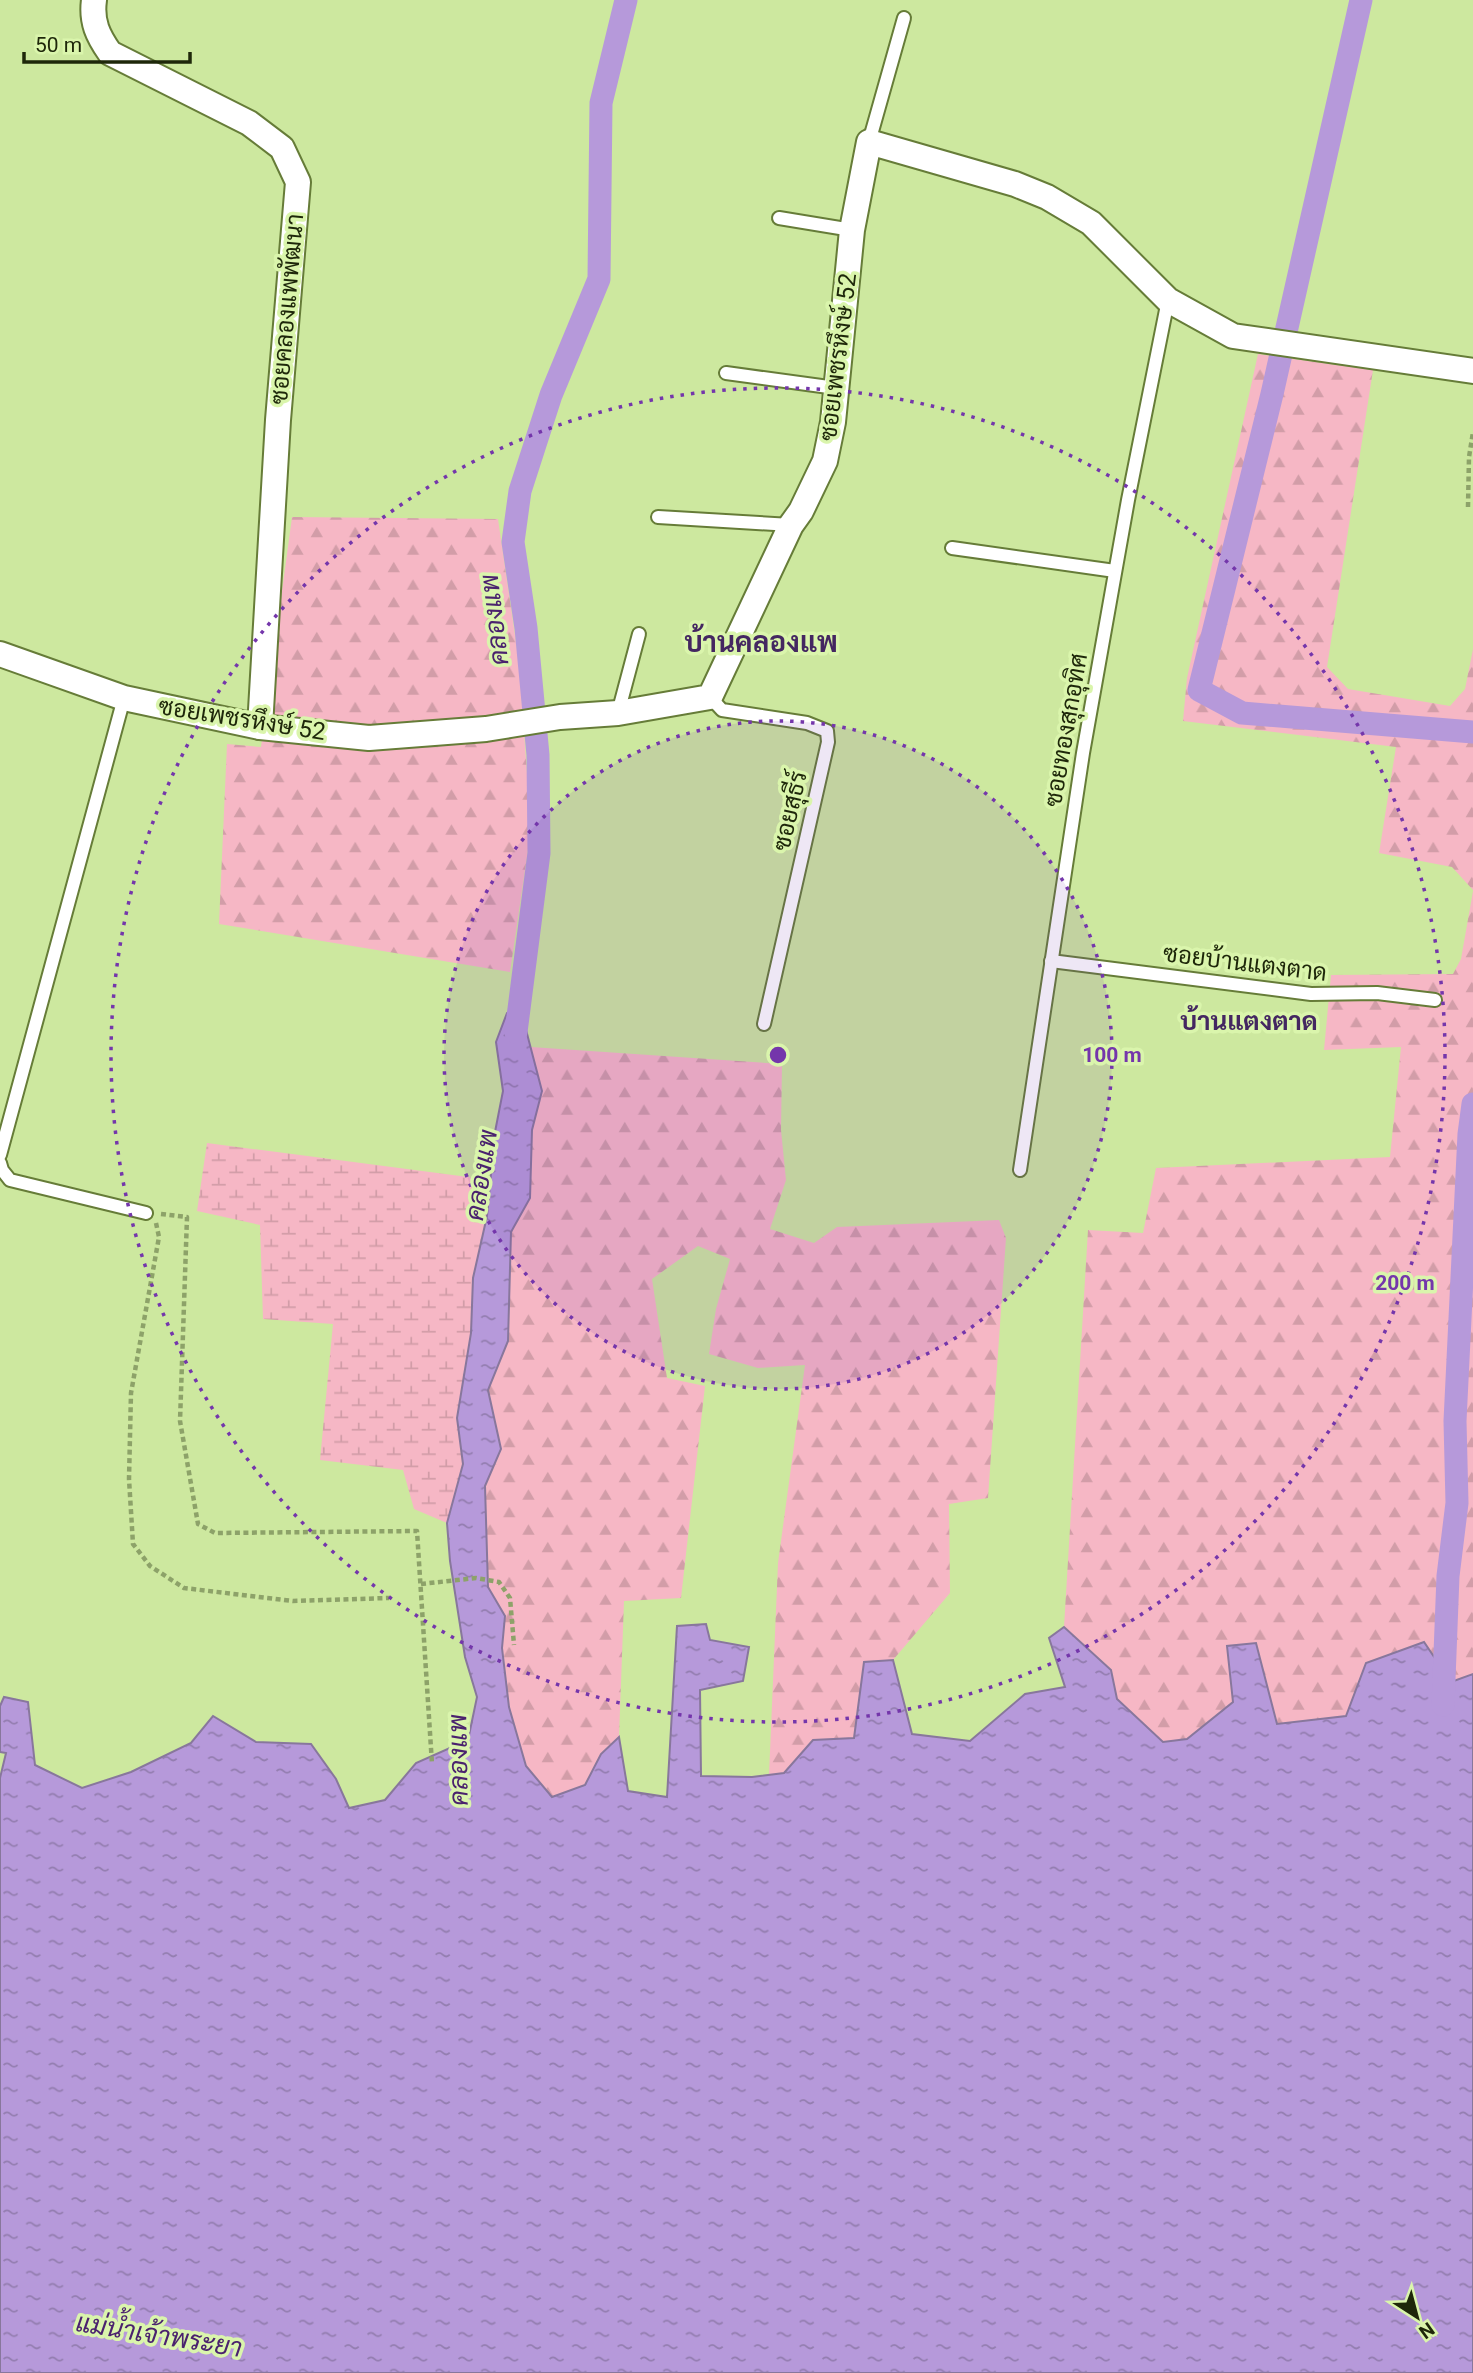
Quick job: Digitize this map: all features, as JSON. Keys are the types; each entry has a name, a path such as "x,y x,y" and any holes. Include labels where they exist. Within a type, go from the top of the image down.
{"street":[{"name":"ซอยคลองแพพัฒนา","path":"94,0 92,15 99,36 110,53 249,123 282,148 298,182 278,421 260,727"},
{"name":"ซอยเพชรหึงษ์ 52","path":"0,654 124,698 260,727 369,738 486,729 560,717 618,713 710,697 791,525 801,511 825,461 833,422 852,230 869,142"},
{"path":"869,142 1015,184 1047,197 1091,223 1168,300 1235,337 1473,371"}],"lane":[{"path":"869,142 904,18"},
{"path":"779,218 852,230"},
{"name":"ซอยทองสุกอุทิศ","path":"1020,1170 1083,752 1168,300"},
{"path":"726,373 836,388"},
{"path":"658,517 791,525"},
{"path":"952,548 1115,571"},
{"path":"618,713 639,634"},
{"name":"ซอยสุธีร์","path":"710,697 722,710 807,723 827,731 828,742 764,1024"},
{"path":"0,1155 124,698"},
{"name":"ซอยบ้านแตงตาด","path":"1051,961 1311,995 1377,993 1435,1000"},
{"path":"0,1163 10,1180 146,1213"}],"path":[{"path":"1468,508 1469,457 1473,432"},
{"path":"146,1213 187,1217 180,1421 198,1524 215,1533 417,1531 432,1764"},
{"path":"146,1213 156,1223 159,1237 131,1392 129,1479 133,1544 150,1566 184,1588 293,1601 389,1598"},
{"path":"421,1584 476,1578 499,1582 510,1598 514,1645"}],"green space":[{"path":"1258,354 1373,370 1327,667 1348,689 1450,706 1465,689 1473,649 1473,890 1452,867 1379,853 1396,747 1183,721 1187,678"},
{"path":"292,517 498,519 519,663 531,829 510,972 219,924 227,744 261,747"},
{"path":"1473,891 1473,1674 1451,1682 1366,1663 1346,1716 1276,1724 1256,1643 1227,1646 1233,1702 1187,1739 1163,1742 1117,1699 1111,1669 1064,1627 1088,1230 1143,1233 1156,1168 1390,1157 1401,1047 1324,1050 1331,975 1453,974 1461,959"},
{"path":"531,1047 782,1064 781,1130 786,1180 770,1229 814,1243 837,1227 999,1220 1006,1238 988,1498 949,1504 950,1593 893,1660 864,1663 854,1738 813,1740 784,1773 769,1775 778,1563 805,1365 758,1368 709,1354 716,1309 730,1259 698,1246 652,1279 667,1378 705,1386 681,1598 624,1601 619,1737 601,1754 585,1785 552,1797 526,1767 509,1707 502,1648 505,1616 488,1587 485,1486 501,1449 488,1390 508,1341 511,1232 530,1198 532,1130 542,1091"},
{"path":"207,1143 491,1180 487,1216 473,1278 471,1333 457,1418 463,1464 447,1523 414,1509 403,1470 320,1460 333,1324 263,1319 260,1225 197,1211"}],"water":[{"name":"แม่น้ำเจ้าพระยา","path":"519,1003 542,1091 532,1130 530,1198 511,1232 508,1341 488,1390 501,1449 485,1486 488,1587 505,1616 502,1648 509,1707 526,1766 552,1797 585,1785 601,1754 619,1737 628,1791 667,1797 677,1626 706,1624 710,1640 749,1647 743,1681 700,1690 701,1776 752,1777 784,1773 813,1740 854,1738 864,1662 893,1660 912,1734 970,1741 1025,1694 1065,1687 1049,1638 1064,1627 1111,1670 1117,1699 1163,1742 1187,1739 1233,1702 1227,1646 1256,1643 1277,1724 1346,1716 1366,1663 1424,1642 1451,1682 1473,1674 1473,2373 0,2373 0,1778 6,1753 0,1752 0,1706 4,1697 28,1702 35,1765 82,1788 131,1772 191,1743 213,1716 256,1742 311,1744 336,1779 349,1808 385,1800 416,1763 468,1740 477,1697 465,1657 447,1523 463,1464 457,1418 471,1333 473,1278 487,1216 495,1132 503,1091 496,1042 507,1013"}],"waterway":[{"name":"คลองแพ","path":"516,1032 539,853 538,755 526,628 513,542 520,491 551,395 599,279 601,103 626,0"},
{"path":"1361,0 1272,394 1199,690 1242,713 1473,732"},
{"path":"1443,1705 1448,1576 1457,1503 1455,1421 1469,1134 1473,1104"}],"district":[{"name":"บ้านคลองแพ","path":"761,642"},
{"name":"บ้านแตงตาด","path":"1249,1021"}]}
